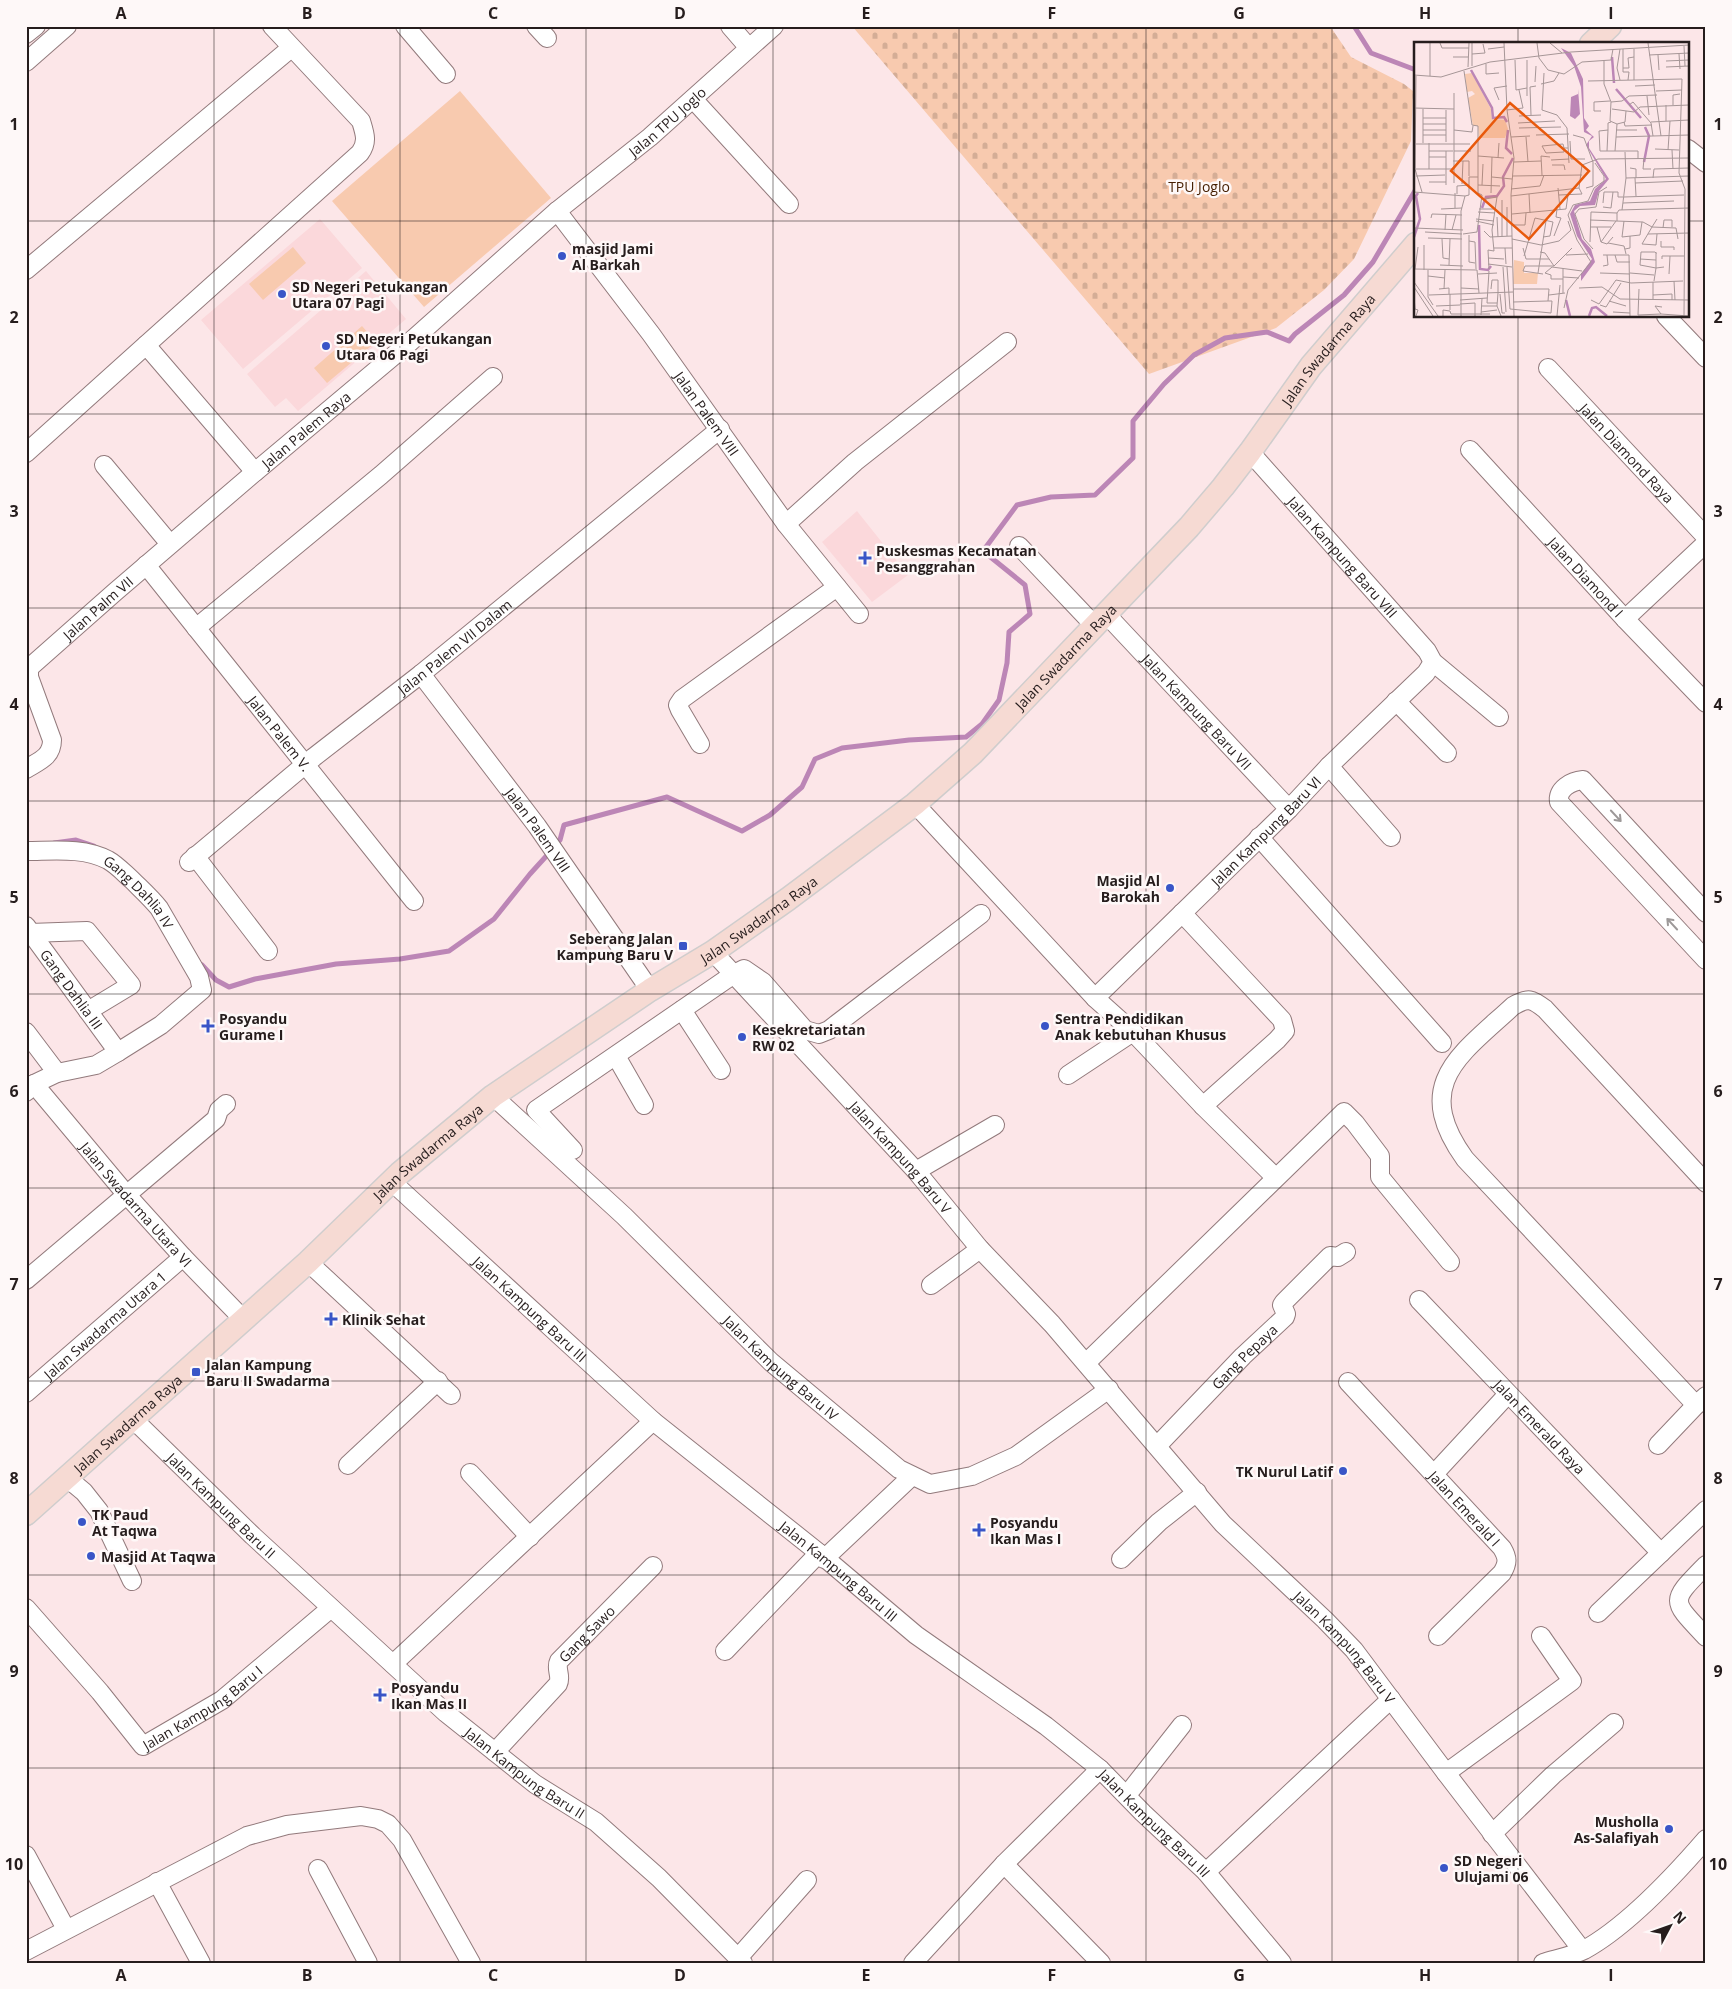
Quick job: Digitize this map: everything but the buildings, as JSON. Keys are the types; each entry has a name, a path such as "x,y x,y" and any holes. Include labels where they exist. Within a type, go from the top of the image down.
{"main road":[{"path":"1593,42 1610,26"},
{"name":"Jalan Swadarma Raya","path":"26,1514 308,1262 391,1181 493,1096 650,990 713,952 915,804 973,753 1188,527 1223,487 1311,366 1414,246"}],"street":[{"path":"26,34 36,26"},
{"path":"26,62 67,26"},
{"path":"27,451 360,153 365,145 361,121 272,26"},
{"path":"405,26 446,74"},
{"path":"730,26 749,48"},
{"name":"Jalan TPU Joglo","path":"557,211 644,142 774,26"},
{"path":"26,270 291,48"},
{"path":"693,99 789,204"},
{"path":"1690,150 1706,163"},
{"name":"Jalan Palem Raya","path":"146,345 255,472 410,342 557,211"},
{"name":"Jalan Palem VIII","path":"557,211 720,429 786,524 859,614"},
{"path":"1668,318 1706,358"},
{"path":"786,524 856,462 1007,342"},
{"name":"Jalan Diamond Raya","path":"1548,368 1706,537"},
{"path":"196,628 382,475 493,377"},
{"name":"Jalan Palem VII Dalam","path":"268,951 192,859 720,429"},
{"name":"Jalan Diamond I","path":"1470,450 1706,704"},
{"name":"Jalan Kampung Baru VIII","path":"1250,452 1427,651 1433,662 1499,717"},
{"path":"104,465 170,544"},
{"name":"Jalan Palm VII","path":"26,769 44,759 52,748 52,740 29,677 30,668 170,544 255,472"},
{"path":"1625,619 1706,543"},
{"name":"Jalan Kampung Baru VII","path":"1019,546 1099,619 1289,809"},
{"name":"Jalan Palem V.","path":"146,565 414,901"},
{"path":"700,744 678,705 682,699 837,587"},
{"name":"Jalan Kampung Baru VI","path":"1095,998 1289,809 1329,766 1426,673 1433,662"},
{"name":"Jalan Palem VIII","path":"421,674 538,828 650,990"},
{"path":"1396,701 1447,753"},
{"path":"1329,766 1391,837"},
{"path":"1706,913 1583,780 1571,783 1560,791 1559,802 1706,960"},
{"path":"915,804 1095,998 1133,1032 1203,1106 1275,1177"},
{"path":"1260,837 1442,1043"},
{"name":"Gang Dahlia IV","path":"26,851 75,850 88,852 108,860 153,900 199,977 202,990 161,1025 118,1052"},
{"path":"1182,913 1282,1020 1285,1031 1203,1106"},
{"path":"573,1150 536,1110 744,968 763,982 805,1030 819,1034 829,1030 981,914"},
{"path":"28,929 87,931 132,985 88,1011"},
{"name":"Gang Dahlia III","path":"28,929 118,1052"},
{"name":"Jalan Kampung Baru V","path":"713,952 916,1171 980,1248 1086,1363 1242,1543 1325,1620 1354,1650 1582,1950"},
{"path":"1658,1445 1701,1401 1465,1159 1452,1141 1445,1122 1442,1103 1448,1072 1458,1056 1513,1006 1524,1000 1534,1001 1545,1009 1706,1183"},
{"path":"682,1010 721,1070"},
{"path":"26,1032 57,1073"},
{"path":"1068,1075 1133,1032"},
{"path":"30,1088 57,1073 96,1065 118,1052"},
{"path":"616,1056 644,1104"},
{"name":"Jalan Swadarma Utara VI","path":"30,1088 183,1257 243,1319"},
{"name":"Jalan Kampung Baru IV","path":"493,1096 624,1216 772,1362 899,1469 912,1476 930,1484 972,1476 1016,1456 1109,1389"},
{"path":"26,1280 216,1119 219,1110 226,1104"},
{"path":"1086,1363 1275,1177 1344,1112 1380,1156 1380,1177 1450,1262"},
{"path":"916,1171 995,1125"},
{"name":"Jalan Kampung Baru III","path":"391,1181 653,1421 916,1635 1046,1726 1100,1769 1206,1872 1282,1963"},
{"path":"931,1285 980,1248"},
{"name":"Gang Pepaya","path":"1157,1446 1243,1356 1285,1317 1286,1314 1282,1305 1284,1302 1329,1256 1338,1257 1346,1252"},
{"name":"Jalan Swadarma Utara 1","path":"26,1393 183,1257"},
{"path":"308,1262 451,1395"},
{"name":"Jalan Emerald Raya","path":"1419,1300 1660,1553"},
{"path":"348,1465 438,1381"},
{"name":"Jalan Emerald I","path":"1348,1382 1502,1548 1507,1556 1507,1565 1502,1573 1438,1636"},
{"path":"1434,1474 1508,1394"},
{"name":"Jalan Kampung Baru II","path":"132,1418 331,1608 446,1712 535,1784 596,1822 659,1878 741,1960"},
{"path":"393,1664 653,1421"},
{"path":"470,1472 530,1537"},
{"path":"724,1651 821,1556 912,1476"},
{"path":"66,1477 84,1492 99,1511 132,1581"},
{"path":"1122,1559 1159,1522 1197,1492"},
{"path":"1598,1613 1706,1510"},
{"path":"1706,1564 1683,1588 1678,1596 1679,1605 1683,1613 1706,1637"},
{"name":"Gang Sawo","path":"495,1752 558,1684 560,1680 559,1661 653,1566"},
{"name":"Jalan Kampung Baru I","path":"26,1608 100,1692 144,1746 222,1700 331,1608"},
{"path":"1446,1773 1572,1681 1542,1636"},
{"path":"1206,1872 1390,1699"},
{"path":"1492,1834 1553,1775 1614,1723"},
{"path":"1127,1795 1182,1725"},
{"path":"913,1963 1004,1864 1100,1769"},
{"path":"29,1955 66,1929 247,1836 296,1824 361,1816 378,1819 388,1824 402,1840 471,1963"},
{"path":"1543,1963 1582,1950 1617,1926 1651,1897 1706,1839"},
{"path":"26,1855 66,1929"},
{"path":"1004,1864 1100,1963"},
{"path":"318,1869 368,1963"},
{"path":"741,1960 807,1880"},
{"path":"157,1882 201,1963"}],"shaded area":[{"name":"SD Negeri Petukangan Utara 07 Pagi","path":"320,219 362,268 243,369 201,320"},
{"name":"SD Negeri Petukangan Utara 06 Pagi","path":"366,271 406,319 298,411 286,398 275,407 247,374"},
{"name":"Puskesmas Kecamatan Pesanggrahan","path":"857,511 908,575 872,602 822,542"}],"green space":[{"name":"TPU Joglo","path":"852,26 1330,26 1351,57 1404,84 1413,91 1411,141 1354,259 1324,290 1276,328 1149,374"},
{"path":"460,91 551,198 424,307 332,201"},
{"path":"293,247 306,263 263,300 249,284"},
{"path":"362,326 376,342 327,383 314,368"}],"waterway":[{"path":"1354,26 1371,53 1414,69"},
{"path":"555,845 560,840 564,825 667,797 742,831 770,815 802,787 815,759 842,748 909,740 966,737 982,724 999,700 1007,663 1009,632 1030,614 1025,585 983,551 1017,505 1051,497 1095,495 1133,458 1133,421 1164,384 1194,355 1225,338 1267,332 1289,341 1295,334 1344,295 1373,262 1414,192"},
{"path":"54,843 76,840 94,846"},
{"path":"202,965 216,980 229,987 255,979 336,964 400,959 449,951 494,919 550,852"}],"place":[{"name":"masjid Jami Al Barkah","path":"562,256"},
{"name":"SD Negeri Petukangan Utara 07 Pagi","path":"282,294"},
{"name":"SD Negeri Petukangan Utara 06 Pagi","path":"326,346"},
{"name":"Puskesmas Kecamatan Pesanggrahan","path":"865,558"},
{"name":"Masjid Al Barokah","path":"1170,888"},
{"name":"Seberang Jalan Kampung Baru V","path":"683,946"},
{"name":"Posyandu Gurame I","path":"208,1026"},
{"name":"Sentra Pendidikan Anak kebutuhan Khusus","path":"1045,1026"},
{"name":"Kesekretariatan RW 02","path":"742,1037"},
{"name":"Klinik Sehat","path":"331,1319"},
{"name":"Jalan Kampung Baru II Swadarma","path":"196,1372"},
{"name":"TK Nurul Latif","path":"1343,1471"},
{"name":"TK Paud At Taqwa","path":"82,1522"},
{"name":"Posyandu Ikan Mas I","path":"979,1530"},
{"name":"Masjid At Taqwa","path":"91,1556"},
{"name":"Posyandu Ikan Mas II","path":"380,1695"},
{"name":"Musholla As-Salafiyah","path":"1669,1829"},
{"name":"SD Negeri Ulujami 06","path":"1444,1868"}]}
